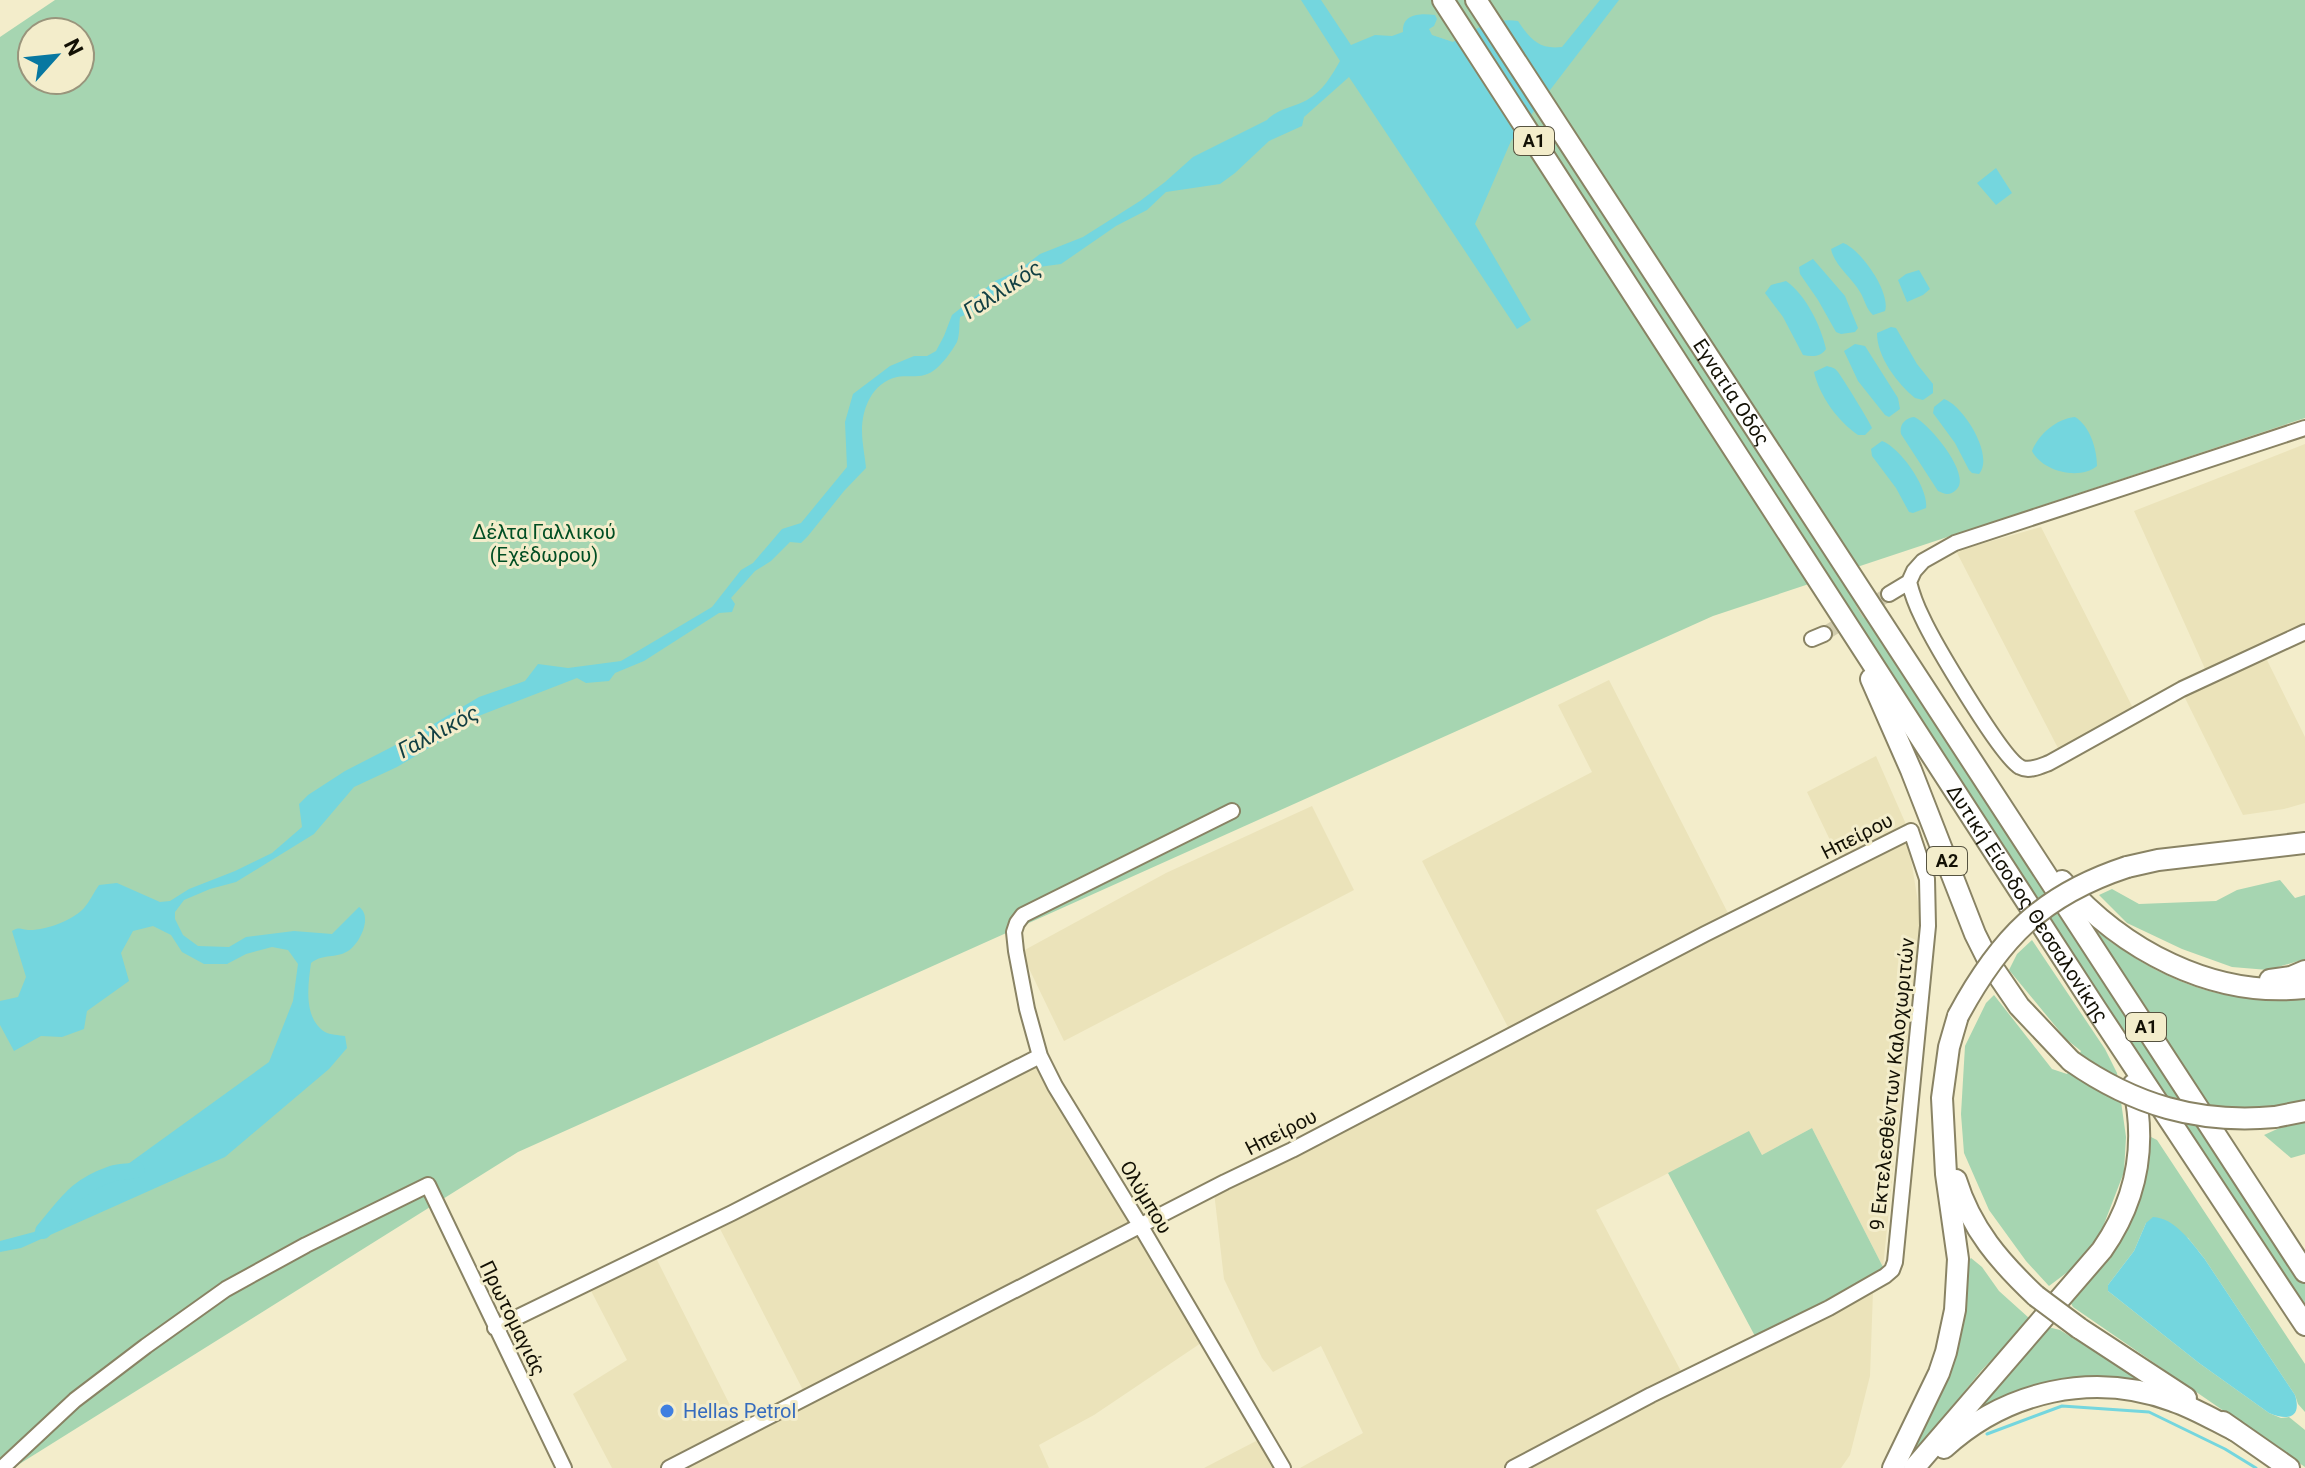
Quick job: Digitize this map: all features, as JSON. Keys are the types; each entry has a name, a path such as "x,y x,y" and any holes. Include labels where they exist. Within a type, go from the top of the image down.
{"highway":[{"name":"Εγνατία Οδός","path":"1443,0 1857,641"},
{"name":"Εγνατία Οδός","path":"1476,0 1986,783"},
{"name":"Δυτική Είσοδος Θεσσαλονίκης","path":"1857,641 2305,1325"},
{"name":"Α2","path":"1857,641 1989,962 2019,1006 2071,1061 2115,1089 2170,1110 2200,1117 2275,1117 2305,1111"},
{"path":"1986,783 2019,821 2062,882 2127,941 2177,967 2229,983 2252,989 2281,991 2305,988"},
{"name":"Δυτική Είσοδος Θεσσαλονίκης","path":"1986,783 2305,1272"},
{"path":"1893,1468 1939,1373 1955,1310 1958,1259 1946,1174 1943,1086 1958,1016 1984,970 2009,938 2032,917 2053,900 2099,876 2158,860 2305,843"},
{"path":"2229,983 2274,980 2305,971"},
{"path":"1914,1468 2102,1250 2123,1215 2136,1178 2140,1117 2131,1077 2096,1009"},
{"path":"1946,1149 1960,1195 1979,1232 1998,1259 2036,1296 2289,1468"},
{"path":"1925,1468 1958,1435 1981,1419 2026,1398 2065,1388 2094,1387 2147,1393 2174,1401 2234,1430"}],"street":[{"path":"2305,428 1955,543 1923,561 1909,582 1923,620 1984,722 2012,761 2028,769 2049,763 2182,689 2305,632"},
{"path":"1889,594 1909,582"},
{"name":"Ολύμπου","path":"1232,811 1023,915 1014,932 1027,1009 1040,1056 1055,1086 1283,1468"},
{"name":"Ηπείρου","path":"669,1468 1911,831"},
{"name":"9 Εκτελεσθέντων Καλοχωριτών","path":"1513,1468 1651,1395 1829,1308 1892,1270 1928,926 1927,879 1911,831"},
{"path":"495,1328 746,1206 1040,1056"},
{"name":"Πρωτομαγιάς","path":"2,1468 75,1400 226,1289 306,1245 428,1185 564,1468"}],"shaded area":[{"path":"2305,444 2305,626 2206,671 2134,511"},
{"path":"2041,527 2135,712 2059,750 1956,551"},
{"path":"2264,654 2305,737 2305,803 2243,815 2183,694"},
{"path":"1609,680 1730,917 1840,861 1807,792 1876,756 1905,822 1922,927 1883,1267 1812,1128 1762,1155 1749,1132 1596,1210 1683,1375 1869,1280 1873,1291 1870,1376 1850,1455 1841,1468 1300,1468 1363,1433 1321,1346 1273,1372 1262,1358 1224,1279 1213,1183 1510,1031 1422,861 1592,772 1558,705"},
{"path":"1312,806 1354,890 1064,1041 1021,952 1166,873"},
{"path":"1028,1064 1039,1065 1204,1341 1094,1415 1039,1445 1049,1468 612,1468 573,1394 627,1360 589,1287 654,1254 740,1425 803,1390 717,1223"},
{"path":"1258,1440 1277,1468 1204,1468"}],"green space":[{"name":"Δέλτα Γαλλικού (Εχέδωρου)","path":"55,0 2305,0 2305,418 1842,572 2305,1284 2305,1310 1827,578 1713,616 518,1152 13,1468 0,1468 0,37 16,26 16,96 96,96 96,16 31,16"},
{"path":"2280,880 2295,898 2305,895 2305,959 2268,970 2232,967 2182,949 2127,923 2099,895 2112,889 2139,904 2216,901 2237,890"},
{"path":"2076,914 2135,958 2201,989 2256,999 2305,996 2305,1101 2273,1109 2211,1108"},
{"path":"2032,940 2105,1049 2117,1073 2126,1137 2124,1172 2101,1232 2077,1265 2049,1286 2026,1261 1989,1210 1964,1153 1961,1114 1965,1046 1986,1003 1994,995 2052,1069 2067,1074 2081,1051 2066,1039 2009,970 2017,954"},
{"path":"2305,1121 2305,1154 2291,1158 2264,1135 2286,1125"},
{"path":"1812,1128 1883,1267 1869,1280 1756,1338 1668,1173 1749,1131 1762,1155"},
{"path":"2151,1137 2157,1140 2305,1364 2305,1412 2188,1238 2146,1223 2134,1251 2108,1285 2108,1291 2199,1363 2269,1413 2281,1418 2289,1417 2305,1430 2305,1467 2073,1307 2069,1300 2080,1284 2146,1139"},
{"path":"1971,1258 1982,1267 1999,1291 2029,1318 1918,1449 1913,1448 1969,1260"},
{"path":"2048,1327 2060,1330 2147,1384 2007,1397 1977,1410"}],"water":[{"path":"1301,0 1321,0 1351,45 1375,35 1392,36 1403,32 1409,18 1424,14 1435,15 1437,19 1429,29 1432,35 1453,42 1484,26 1509,20 1518,21 1541,45 1562,47 1600,0 1619,0 1511,141 1475,224 1531,320 1517,329 1349,77 1304,117 1302,126 1269,141 1220,184 1166,192 1147,210 1116,226 1061,264 1039,267 1015,287 960,317 957,342 933,371 920,376 897,377 881,385 866,405 862,422 866,468 801,543 790,542 771,561 755,571 731,598 735,604 732,612 719,613 644,661 615,673 609,681 586,683 577,678 476,717 397,767 354,787 314,834 236,882 184,900 175,912 175,919 183,935 198,946 229,947 246,937 294,931 332,934 359,907 365,923 357,942 343,953 311,963 309,981 313,1018 325,1032 345,1036 347,1048 329,1069 225,1157 21,1248 0,1252 0,1241 34,1232 269,1062 293,1001 298,964 288,950 272,947 246,954 227,964 204,964 182,952 171,935 153,926 133,931 121,953 129,981 87,1011 84,1029 62,1037 41,1036 14,1051 0,1025 0,1001 18,997 26,977 12,931 44,928 67,920 84,908 99,885 117,883 160,902 170,901 189,889 235,871 272,853 302,827 299,804 308,795 345,771 417,734 479,697 525,681 538,664 568,668 621,661 712,607 741,570 753,563 782,529 801,523 847,467 845,422 853,394 890,366 936,351 952,315 995,281 1019,270 1040,254 1083,237 1140,201 1193,157 1307,100 1322,87 1340,61"},
{"path":"1996,168 2012,193 1996,205 1977,183"},
{"path":"1843,243 1858,254 1873,272 1884,294 1885,311 1871,313 1857,287 1836,260 1831,249"},
{"path":"1813,259 1845,296 1858,328 1855,332 1836,332 1800,274 1799,267"},
{"path":"1919,270 1930,289 1907,302 1898,280"},
{"path":"1786,281 1800,294 1816,321 1826,349 1819,355 1803,355 1783,317 1765,293 1771,285"},
{"path":"1896,328 1933,384 1933,393 1923,400 1908,392 1880,351 1877,333"},
{"path":"1855,344 1865,346 1898,398 1900,409 1889,417 1858,381 1844,351"},
{"path":"1827,366 1838,372 1872,428 1865,435 1858,435 1851,429 1825,399 1814,372"},
{"path":"1944,399 1960,411 1975,432 1983,456 1979,474 1969,470 1955,443 1933,413 1934,407"},
{"path":"1914,417 1938,439 1954,462 1960,483 1952,493 1938,491 1901,434 1903,422"},
{"path":"2075,417 2092,438 2097,466 2081,473 2062,472 2044,464 2032,451 2049,428"},
{"path":"1882,441 1897,452 1912,470 1923,490 1926,508 1909,512 1872,456 1871,449"},
{"path":"2153,1217 2175,1226 2204,1258 2295,1395 2297,1409 2292,1416 2269,1413 2199,1363 2108,1291 2108,1285 2134,1251 2146,1223"}],"waterway":[{"name":"Γαλλικός","path":"43,1231 72,1197 88,1184 114,1173 137,1170"},
{"path":"1987,1434 2062,1406 2149,1412 2225,1449 2256,1468"}],"tunnel":[{"path":"1824,634 1889,594"}],"place":[{"name":"Hellas Petrol","path":"667,1411"}]}
